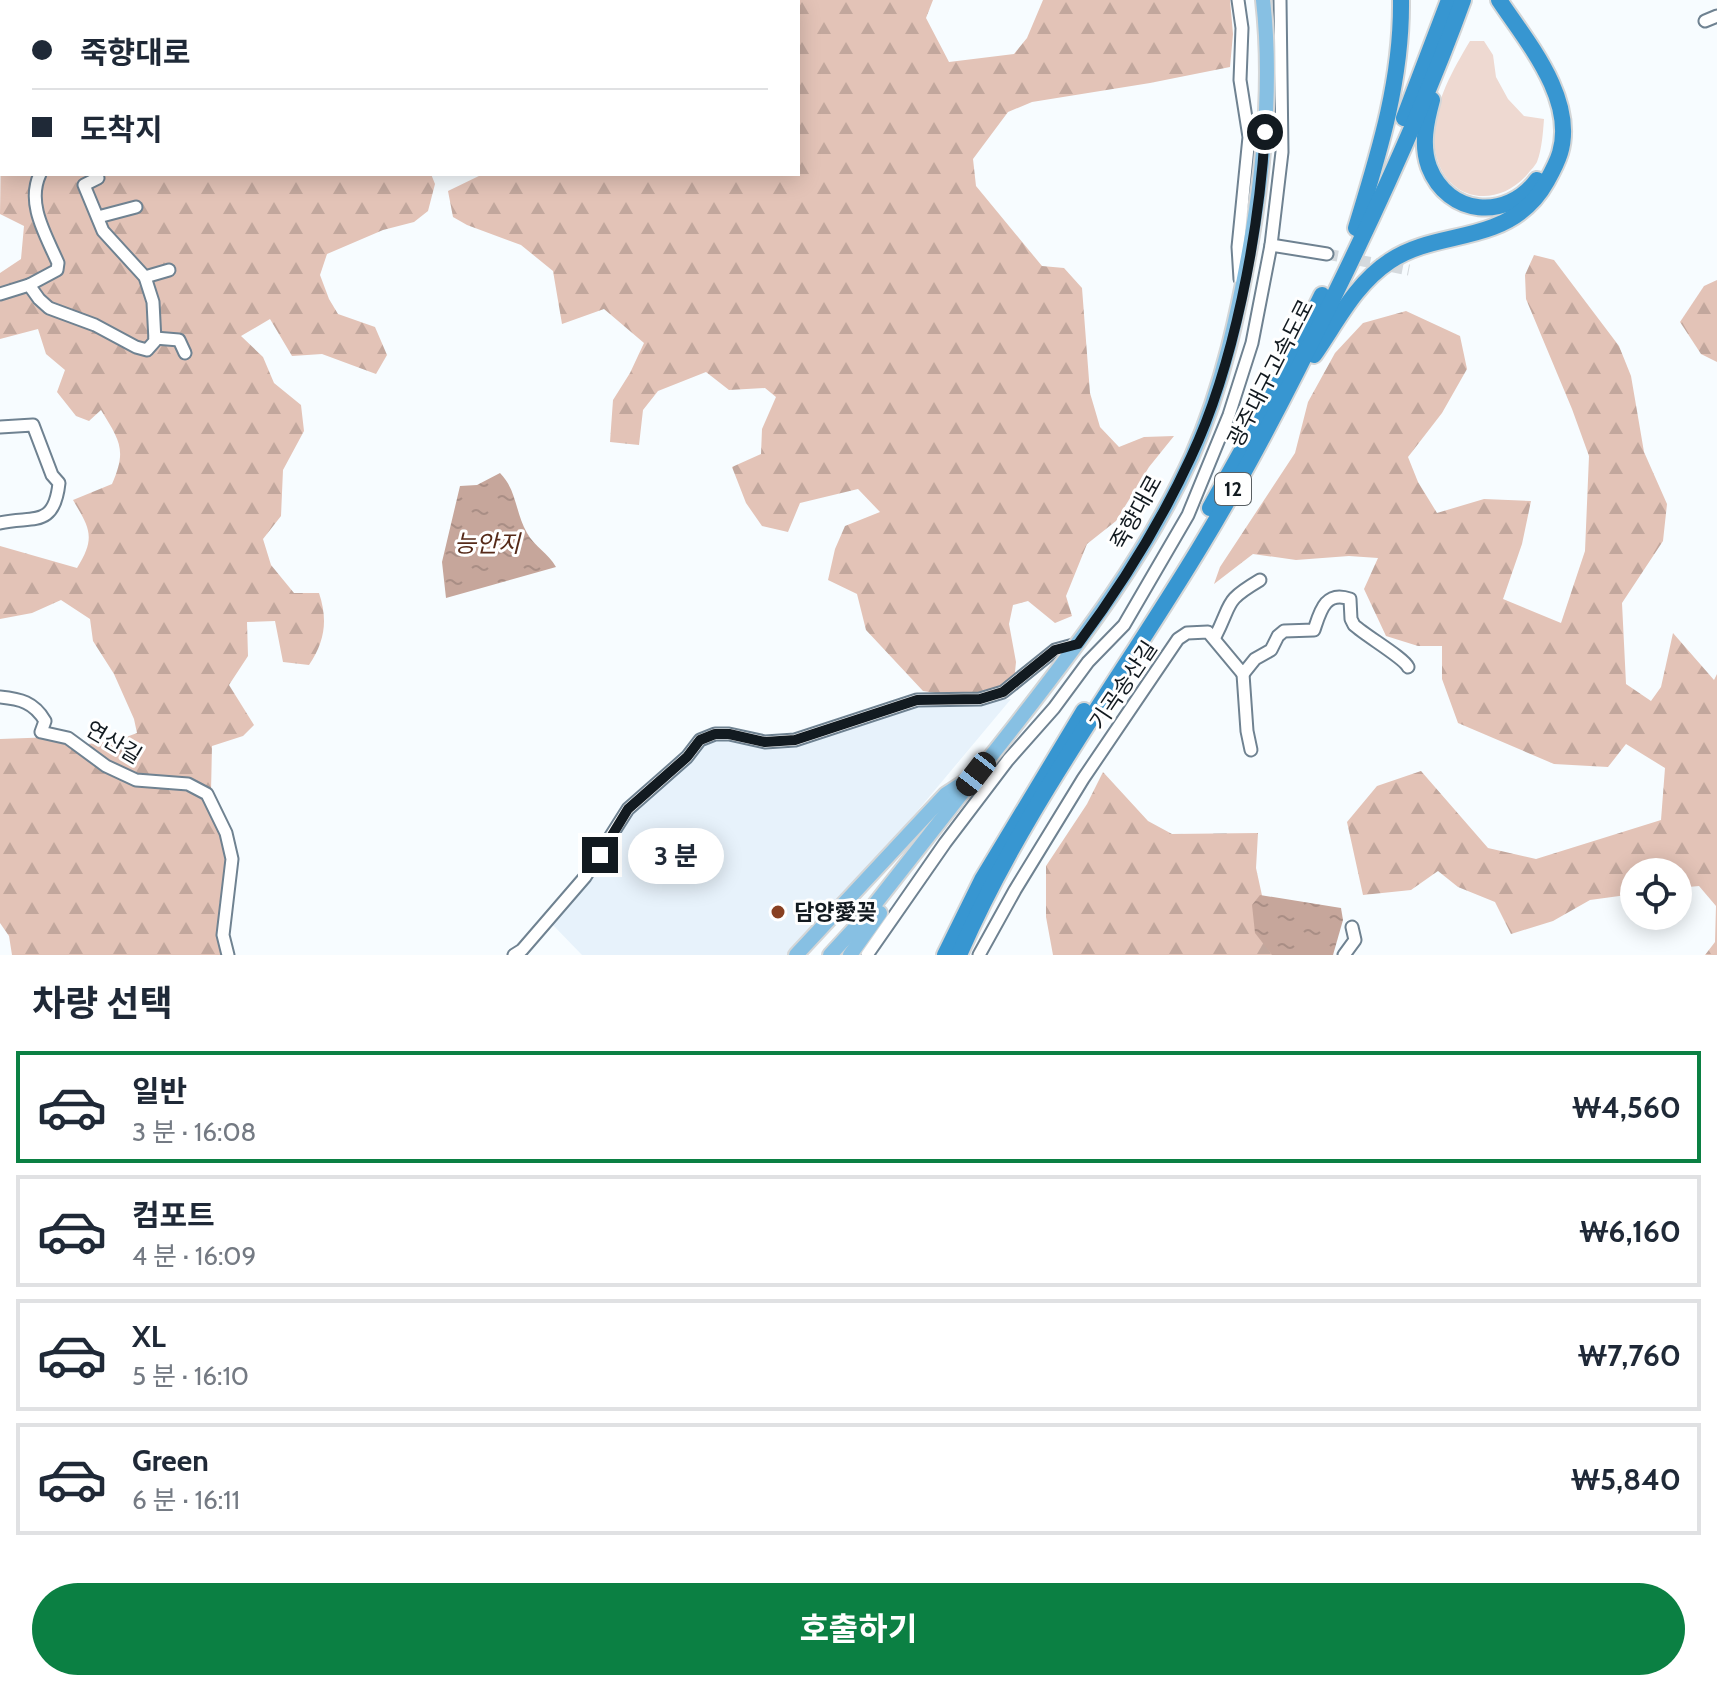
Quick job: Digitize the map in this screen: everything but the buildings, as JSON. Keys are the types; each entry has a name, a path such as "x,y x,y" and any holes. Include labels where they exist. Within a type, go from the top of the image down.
{"highway":[{"path":"1356,228 1392,107 1401,31 1401,0"},
{"name":"광주대구고속도로","path":"945,955 982,880 1062,744 1158,600 1274,393 1356,228 1407,112 1449,0"},
{"name":"광주대구고속도로","path":"959,955 991,887 1071,751 1204,541 1284,399 1365,234 1448,43 1463,0"},
{"path":"1448,43 1425,131 1428,165 1437,183 1455,200 1481,209 1502,207 1518,200 1542,173 1551,155 1555,132 1547,92 1525,52 1489,0"},
{"path":"1284,399 1370,276 1410,250 1508,221 1527,208 1553,170 1560,153 1561,112 1553,89 1499,0"}],"main road":[{"name":"죽향대로","path":"830,955 864,918 1078,644 1148,542 1192,455 1211,408 1241,296 1263,160 1267,104 1263,0"},
{"path":"796,955 946,794 976,774"},
{"path":"850,955 910,876 924,855 936,826"}],"street":[{"path":"1238,0 1242,28 1240,80 1249,137 1238,247 1241,296"},
{"path":"867,955 963,819 1088,662 1124,625 1188,515 1229,415 1252,343 1271,245 1282,152 1283,45 1280,0"},
{"path":"0,294 29,285 57,270 58,263 35,208 34,194 39,176"},
{"path":"29,285 49,308 95,325 136,347 147,350 155,338 153,302 145,277 103,231 84,185 98,178"},
{"path":"98,217 136,207"},
{"path":"1271,245 1327,254"},
{"path":"145,277 169,270"},
{"path":"155,338 179,340 185,353"},
{"path":"0,427 33,425 52,475 59,483 57,501 42,517 25,522 0,523"},
{"path":"1251,750 1243,674 1215,637 1228,604 1235,595 1260,580"},
{"path":"1243,674 1255,659 1271,650 1284,631 1314,630 1323,604 1343,597 1350,599 1354,625 1388,652 1400,656 1408,667"},
{"name":"기곡송산길","path":"979,955 1083,779 1178,639 1200,631 1215,637"},
{"path":"514,955 522,950 585,877 628,809 687,757 700,740 715,734 729,734 765,742 795,740 917,700 980,699 1003,692 1055,650 1078,644"},
{"name":"연산길","path":"0,697 21,699 38,709 45,721 41,732 68,738 106,766 136,780 188,784 207,794 226,833 232,859 223,935 228,955"},
{"path":"1344,955 1355,940 1352,927"}],"shaded area":[{"path":"1470,41 1484,41 1493,55 1496,77 1508,99 1524,116 1544,119 1540,152 1535,165 1513,187 1485,196 1459,189 1448,180 1435,150 1438,107"},
{"path":"1011,699 863,876 791,955 582,955 551,923 588,883 629,813 702,743 716,737 765,744 918,702"}],"green space":[{"path":"800,0 933,0 926,18 949,62 1014,54 1027,38 1043,0 1230,0 1233,34 1230,67 1032,102 1008,112 973,159 976,186 1042,266 1064,268 1082,288 1090,393 1100,427 1119,447 1144,437 1174,436 1149,467 1116,521 1087,544 1066,596 1072,616 1055,623 1028,601 1013,605 1009,624 1016,662 1014,682 981,695 923,691 866,630 857,594 828,580 835,549 845,526 880,512 858,489 800,503 788,532 762,526 746,503 732,467 761,454 762,429 776,397 765,388 729,390 706,372 658,391 643,410 639,445 610,442 613,400 644,343 604,309 562,324 553,271 521,245 453,217 448,191 479,176 800,176"},
{"path":"1,176 432,176 435,184 428,211 414,222 383,230 327,254 320,275 338,314 375,327 387,355 376,374 322,354 292,356 270,319 241,336 263,357 274,383 301,405 304,431 283,470 281,516 263,539 271,565 294,593 319,593 324,621 322,639 309,665 283,662 275,621 247,622 248,656 229,685 254,725 243,736 212,746 211,792 226,854 226,880 219,905 222,955 12,955 9,936 0,923 0,739 55,737 88,744 118,740 137,733 114,674 93,641 90,619 61,600 32,613 0,619 0,546 77,568 89,541 87,526 73,500 112,484 120,454 117,438 101,410 89,421 76,416 57,392 65,370 46,354 38,329 0,339 0,273 21,259 24,226 0,214"},
{"path":"1534,255 1554,260 1619,346 1631,376 1644,452 1667,504 1663,541 1622,603 1626,684 1651,701 1661,687 1673,633 1714,680 1717,674 1717,955 1705,955 1715,942 1716,906 1699,886 1692,887 1692,858 1620,858 1620,896 1590,900 1553,921 1511,934 1495,902 1458,887 1438,871 1411,890 1363,895 1347,822 1377,786 1421,771 1488,848 1536,859 1661,820 1665,768 1626,744 1608,767 1554,764 1458,723 1442,679 1442,646 1418,646 1386,636 1364,589 1378,558 1349,556 1296,560 1253,554 1214,584 1220,567 1295,453 1308,402 1335,353 1363,323 1406,311 1460,336 1467,369 1442,413 1408,457 1418,482 1437,513 1484,499 1531,501 1522,544 1503,599 1561,623 1585,551 1589,456 1526,299 1525,275"},
{"path":"1717,280 1717,362 1701,354 1680,322 1704,286"},
{"path":"1103,772 1148,821 1172,834 1258,833 1256,868 1275,955 1053,955 1046,917 1046,866 1087,804"}],"water":[{"name":"능안지","path":"500,473 510,487 527,533 556,567 446,598 442,562 460,486 477,485"},
{"path":"1260,895 1341,908 1343,920 1333,955 1272,955 1255,933 1252,905"}],"tunnel":[{"path":"1327,254 1409,270"}],"place":[{"name":"담양愛꽂","path":"778,912"}],"route":[{"path":"600,855 628,809 687,757 700,740 715,734 729,734 765,742 795,740 917,700 980,699 1003,692 1055,650 1078,644 1148,542 1192,455 1211,408 1241,296 1255,218 1265,132"}]}
